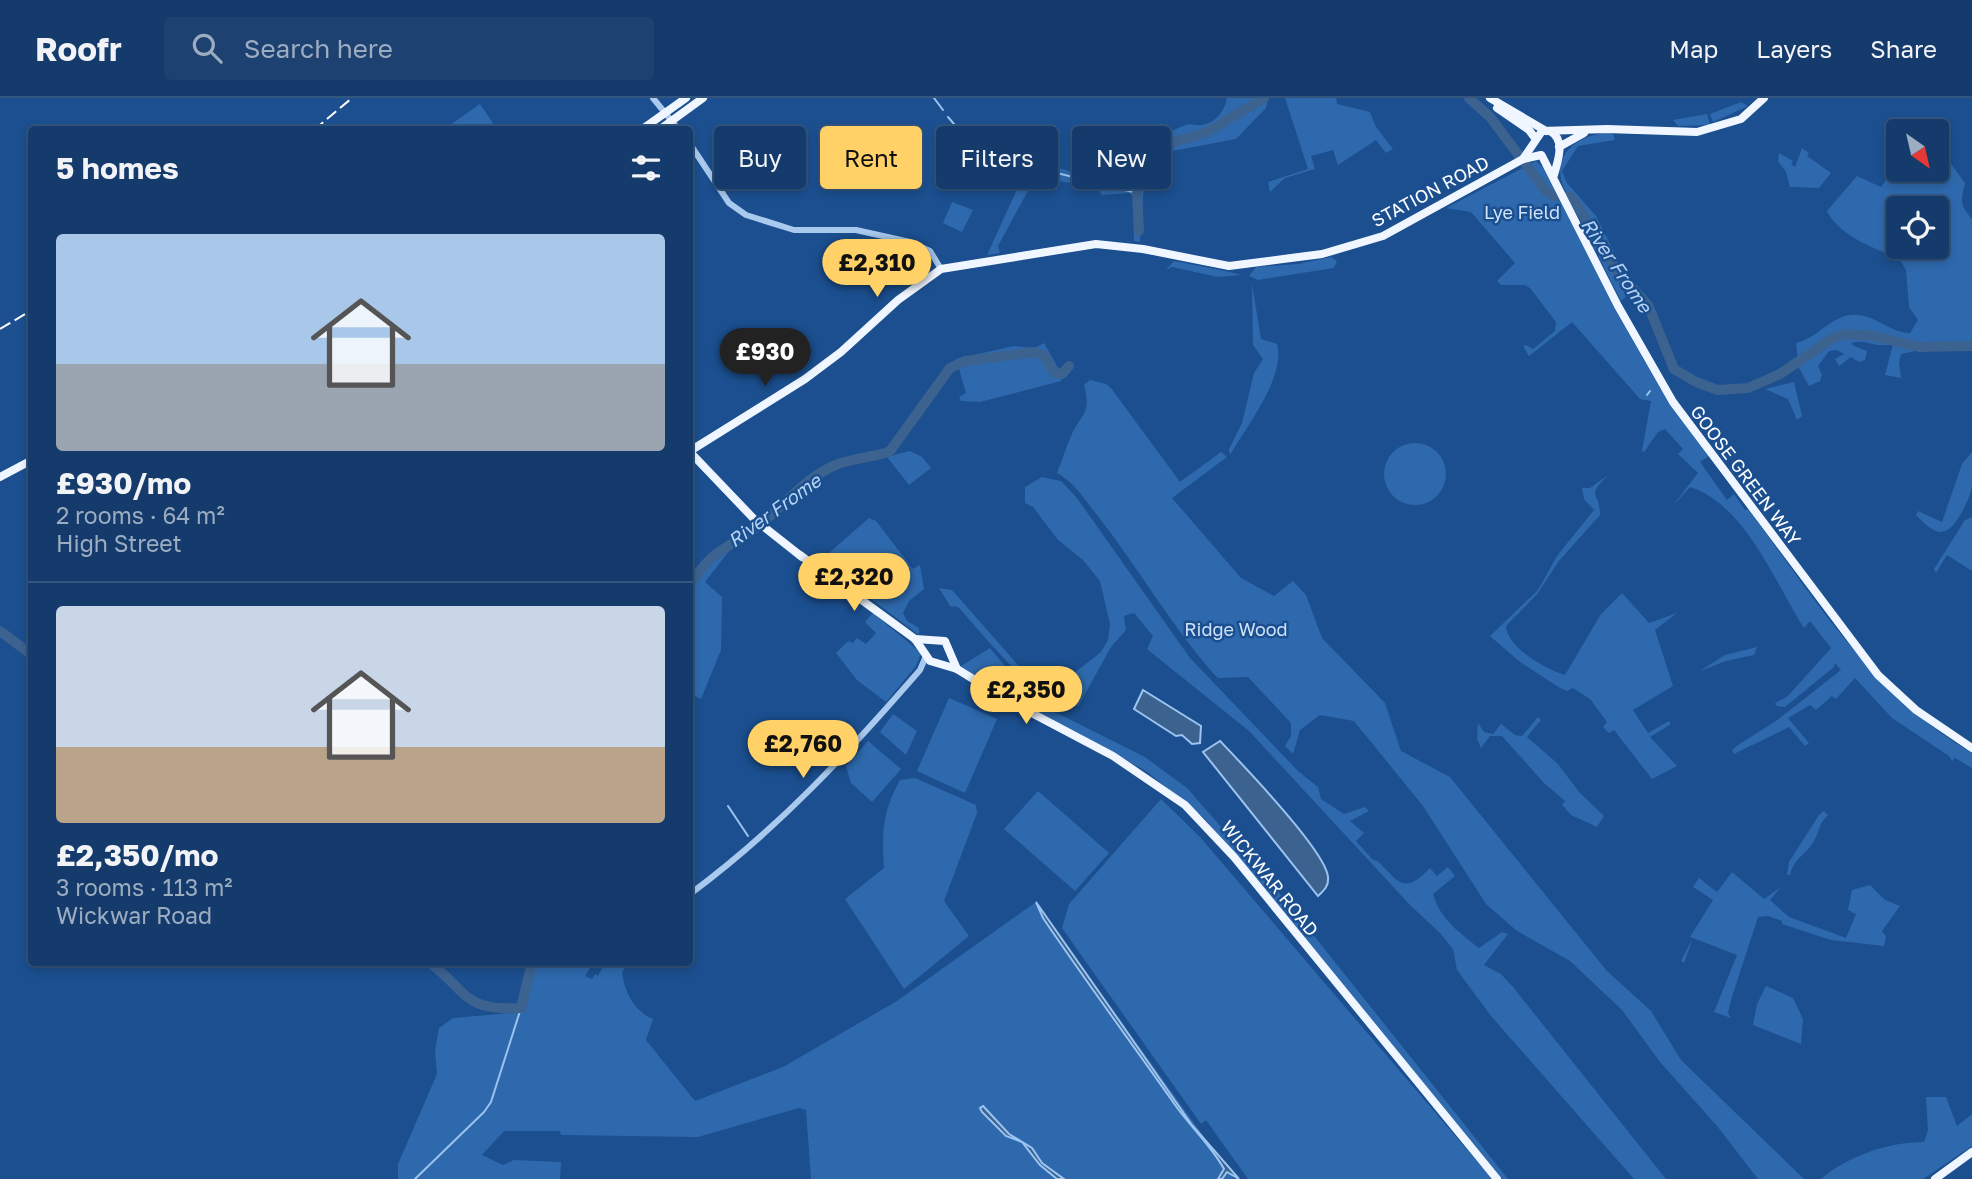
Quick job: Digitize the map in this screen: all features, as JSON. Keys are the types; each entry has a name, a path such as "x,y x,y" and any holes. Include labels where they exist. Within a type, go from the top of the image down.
{"main road":[{"path":"646,126 686,98"},
{"path":"665,126 703,98"},
{"path":"1490,98 1516,116 1557,136 1559,147"},
{"path":"1490,98 1501,112 1525,127 1542,155 1550,156 1559,147 1591,130"},
{"path":"1534,140 1548,131 1705,130 1741,119 1764,98"},
{"name":"STATION ROAD","path":"1523,159 1534,140"},
{"name":"GOOSE GREEN WAY","path":"1554,175 1559,147"},
{"name":"STATION ROAD","path":"942,268 1072,246 1130,247 1230,266 1322,254 1383,236 1523,159 1542,155"},
{"name":"GOOSE GREEN WAY","path":"1542,155 1655,373 1746,502 1878,674 1916,710 1972,748"},
{"path":"693,450 795,386 834,358 898,299 942,268"},
{"name":"WICKWAR ROAD","path":"693,455 758,523 800,555 813,561 823,572 915,639 925,653 939,663 957,668 1006,700 1144,775 1203,822 1497,1179"},
{"path":"0,477 28,462"},
{"path":"915,639 943,639 957,668"},
{"path":"925,653 930,640"},
{"path":"939,663 949,651"},
{"path":"1934,1179 1972,1152"}],"street":[{"path":"653,98 676,126"},
{"path":"693,149 729,203 746,215 794,230 856,230 910,242 930,251 942,268"},
{"path":"693,892 792,810 920,670 925,653"},
{"path":"920,670 939,663"}],"green space":[{"path":"1227,98 1268,98 1266,108 1236,139 1171,151 1171,131 1188,124 1212,122 1224,107"},
{"path":"1285,98 1336,98 1337,104 1370,112 1376,127 1393,149 1386,153 1376,140 1338,165 1333,150 1311,156 1315,169 1285,178 1270,192 1268,182 1308,169"},
{"path":"1741,102 1748,106 1713,122 1710,114"},
{"path":"480,104 493,123 488,126 450,125"},
{"path":"1707,114 1710,125 1678,126 1673,120"},
{"path":"1613,134 1615,140 1578,146 1562,171 1567,183 1596,216 1615,254 1610,263 1632,291 1621,301 1561,177 1563,157 1569,149 1585,138"},
{"path":"1802,148 1809,153 1807,156 1831,173 1819,188 1790,187 1786,172 1778,161 1779,153 1793,161 1791,164 1795,167"},
{"name":"Lye Field","path":"1536,161 1546,170 1614,308 1660,388 1709,456 1700,462 1727,500 1734,494 1745,510 1748,509 1822,610 1875,674 1905,704 1972,753 1972,768 1955,758 1952,761 1949,756 1892,718 1855,678 1836,699 1832,696 1816,710 1810,705 1788,718 1809,743 1805,746 1789,727 1734,754 1732,750 1738,745 1776,721 1841,670 1835,663 1834,667 1785,707 1777,706 1775,703 1788,696 1831,648 1810,621 1804,628 1757,547 1727,510 1710,496 1690,487 1671,508 1698,473 1678,454 1683,449 1665,429 1658,432 1644,452 1642,451 1651,401 1640,399 1572,322 1529,356 1523,346 1533,349 1555,331 1556,322 1530,288 1525,285 1501,285 1497,281 1515,263 1471,212 1446,208"},
{"path":"1950,163 1965,183 1962,202 1972,219 1972,351 1915,351 1901,354 1901,378 1885,375 1893,344 1851,343 1867,351 1865,360 1859,362 1851,357 1839,366 1835,359 1844,354 1837,350 1829,351 1818,366 1822,375 1820,381 1809,386 1799,368 1796,343 1836,320 1851,315 1867,317 1895,330 1910,333 1918,320 1909,307 1906,270 1900,259 1949,259 1949,196 1886,196 1886,253 1840,228 1827,211 1857,176 1881,187 1886,180 1886,182 1950,182"},
{"path":"1058,168 1072,172 1072,182 1058,181"},
{"path":"1017,189 1029,189 998,246 1000,253 987,255"},
{"path":"1144,189 1140,242 1134,241 1133,196 1129,193 1102,195 1098,190"},
{"path":"952,202 973,210 962,232 943,223"},
{"path":"1331,257 1337,261 1334,268 1258,280 1249,276 1256,267 1298,264"},
{"path":"1174,261 1241,275 1218,277 1172,267 1166,270"},
{"path":"1252,284 1261,339 1277,344 1278,357 1276,371 1263,401 1230,455 1229,449 1242,423 1254,373 1263,359 1253,345"},
{"path":"1044,343 1062,375 1061,381 980,402 961,401 959,397 966,393 956,359 1014,346 1035,348"},
{"name":"Ridge Wood","path":"1090,380 1111,388 1180,482 1221,452 1227,457 1172,498 1241,578 1274,596 1293,581 1306,595 1322,638 1385,703 1401,751 1450,777 1607,971 1651,1011 1681,1060 1804,1179 1758,1179 1717,1126 1660,1062 1622,1010 1570,961 1517,931 1486,904 1423,806 1354,721 1320,715 1300,730 1293,754 1285,746 1291,736 1291,723 1248,677 1218,678 1211,671 1084,497 1057,473 1071,436 1086,408 1084,385"},
{"path":"1794,382 1802,416 1797,420 1788,399 1765,389"},
{"path":"1415,443 1437,452 1446,474 1437,496 1415,505 1393,496 1384,474 1393,452"},
{"path":"910,451 922,457 931,468 909,485 887,457"},
{"path":"1972,452 1972,486 1965,506 1951,527 1946,531 1935,531 1916,515 1918,511 1942,522 1962,464"},
{"path":"1608,475 1595,491 1600,515 1558,562 1538,593 1506,626 1508,634 1520,650 1538,663 1565,675 1601,614 1622,593 1649,623 1677,613 1655,630 1673,686 1633,710 1648,733 1669,721 1671,724 1650,737 1677,766 1652,779 1614,730 1609,733 1603,727 1607,722 1590,699 1573,688 1567,691 1560,688 1520,662 1490,636 1538,590 1557,556 1594,510 1584,499 1582,488 1590,488"},
{"path":"1042,477 1061,481 1077,498 1190,658 1298,771 1318,787 1321,799 1344,814 1365,807 1369,811 1350,821 1364,833 1356,841 1373,860 1378,861 1402,883 1414,881 1430,868 1437,876 1448,867 1455,876 1433,894 1440,911 1452,925 1479,948 1502,932 1508,934 1484,965 1501,974 1513,987 1666,1179 1634,1179 1491,1016 1457,970 1453,949 1440,933 1410,905 1249,731 1147,649 1153,636 1134,613 1124,616 1126,630 1111,647 1079,705 1067,706 1034,687 958,607 950,606 939,588 952,590 1025,673 1047,682 1069,677 1101,652 1108,640 1110,624 1100,581 1083,560 1058,540 1033,507 1025,503 1025,487"},
{"path":"1972,517 1972,571 1947,555 1936,573 1934,569 1965,520"},
{"path":"869,518 876,521 913,569 920,565 924,589 909,601 903,613 907,621 919,628 919,635 822,562 822,559"},
{"path":"729,540 733,546 705,582 722,597 721,650 701,699 693,695 693,575 712,551"},
{"path":"873,613 921,653 916,666 886,702 857,680 836,653 848,641 853,643 857,638 866,644 876,633 865,622"},
{"path":"1757,647 1754,655 1726,661 1700,671 1725,655"},
{"path":"990,648 1026,691 1047,708 1145,757 1187,788 1287,902 1508,1179 1502,1179 1205,819 1146,771 1001,693 961,666"},
{"path":"949,698 997,719 965,793 917,771"},
{"path":"893,714 917,731 906,755 880,732"},
{"path":"1538,717 1541,720 1527,737 1557,763 1580,793 1604,816 1597,827 1571,815 1562,805 1565,801 1544,783 1502,736 1490,736 1481,748 1477,739 1478,723 1484,732 1493,734 1501,724 1515,735 1522,736"},
{"path":"868,741 901,769 872,802 851,783 846,766"},
{"path":"915,778 976,805 977,813 944,901 969,936 904,989 845,899 884,868 883,833 890,802 900,780"},
{"path":"1038,791 1109,853 1075,891 1004,829"},
{"path":"1161,799 1200,837 1492,1179 1248,1179 1206,1120 1201,1124 1062,928 1069,904"},
{"path":"1824,811 1828,815 1821,823 1812,844 1795,864 1790,875 1787,875 1789,862"},
{"path":"1732,872 1764,899 1781,887 1770,900 1789,917 1846,938 1856,914 1848,910 1852,890 1870,885 1885,900 1900,906 1882,931 1886,937 1884,946 1831,940 1782,924 1782,921 1768,916 1758,917 1731,1000 1728,1013 1731,1018 1714,1012 1737,955 1690,937 1713,900 1693,887 1699,878 1717,892"},
{"path":"1036,902 1234,1179 811,1179 806,1110 799,1108 698,1137 561,1135 560,1131 504,1131 482,1155 503,1165 514,1160 561,1162 560,1179 398,1179 398,1164 437,1074 435,1050 439,1028 453,1018 521,1012 533,968 591,966 585,976 592,979 595,974 598,976 603,966 626,966 622,973 628,994 646,1016 653,1019 646,1040 695,1101 783,1067 897,1001"},
{"path":"1693,938 1684,963 1681,961"},
{"path":"1766,986 1793,998 1803,1019 1801,1044 1753,1025 1757,1004"},
{"path":"1926,1097 1946,1097 1957,1126 1972,1114 1972,1146 1923,1179 1821,1179 1843,1164 1869,1152 1924,1142 1928,1130"}],"shaded area":[{"path":"1143,690 1201,726 1200,743 1192,744 1182,735 1176,736 1134,709"},
{"path":"1220,741 1298,828 1324,865 1328,880 1318,896 1203,752"},
{"path":"1036,902 1192,1125 1239,1179 1227,1172 1222,1179 1218,1179 1224,1169 1219,1161 1178,1109 1093,990 1043,918"},
{"path":"983,1106 1009,1134 1032,1148 1042,1163 1064,1179 1057,1179 1040,1165 1022,1142 1006,1136 982,1112 980,1108"}],"waterway":[{"path":"934,98 943,110"},
{"name":"River Frome","path":"1139,231 1137,193 1145,160 1164,145 1207,132 1264,98"},
{"name":"River Frome","path":"1469,98 1490,117 1545,190 1554,196 1570,197 1577,205 1617,271 1648,305 1674,369 1696,382 1718,390 1748,388 1780,374 1833,338 1847,334 1873,336 1919,347 1972,346"},
{"path":"948,117 956,126"},
{"path":"1058,173 1137,193"},
{"name":"River Frome","path":"693,581 712,557 757,527 815,476 838,464 890,451 950,368 965,361 1035,352 1044,356 1055,373 1062,374 1069,366"},
{"path":"1647,395 1650,391"},
{"name":"River Frome","path":"0,631 28,652"},
{"path":"728,806 748,836"},
{"name":"River Frome","path":"434,966 468,998 477,1003 502,1008 521,1008 531,966"},
{"path":"415,1179 491,1102 521,1008"}],"railway":[{"path":"319,126 352,98"},
{"path":"0,329 28,312"}]}
